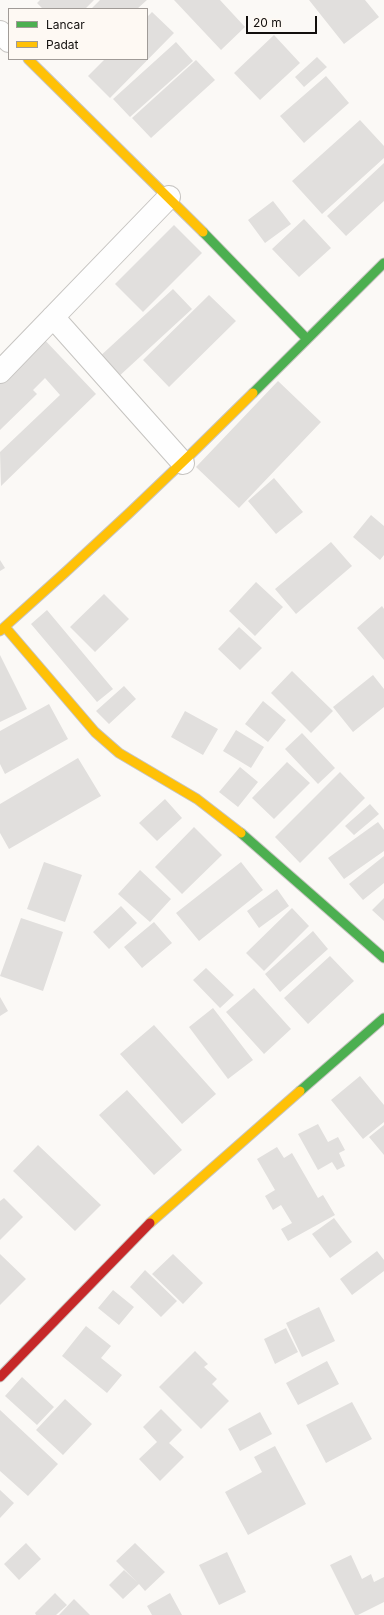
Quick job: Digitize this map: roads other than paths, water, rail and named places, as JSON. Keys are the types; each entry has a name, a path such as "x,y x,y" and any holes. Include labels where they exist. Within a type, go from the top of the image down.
{"street":[{"path":"0,32 8,40"},
{"path":"29,60 169,197 307,339"},
{"path":"0,372 169,197"},
{"path":"384,263 183,463 73,567 2,629 95,732 119,753 197,799 228,822 258,846 384,958"},
{"path":"53,317 183,463"},
{"path":"0,1378 157,1216 384,1018"}]}
